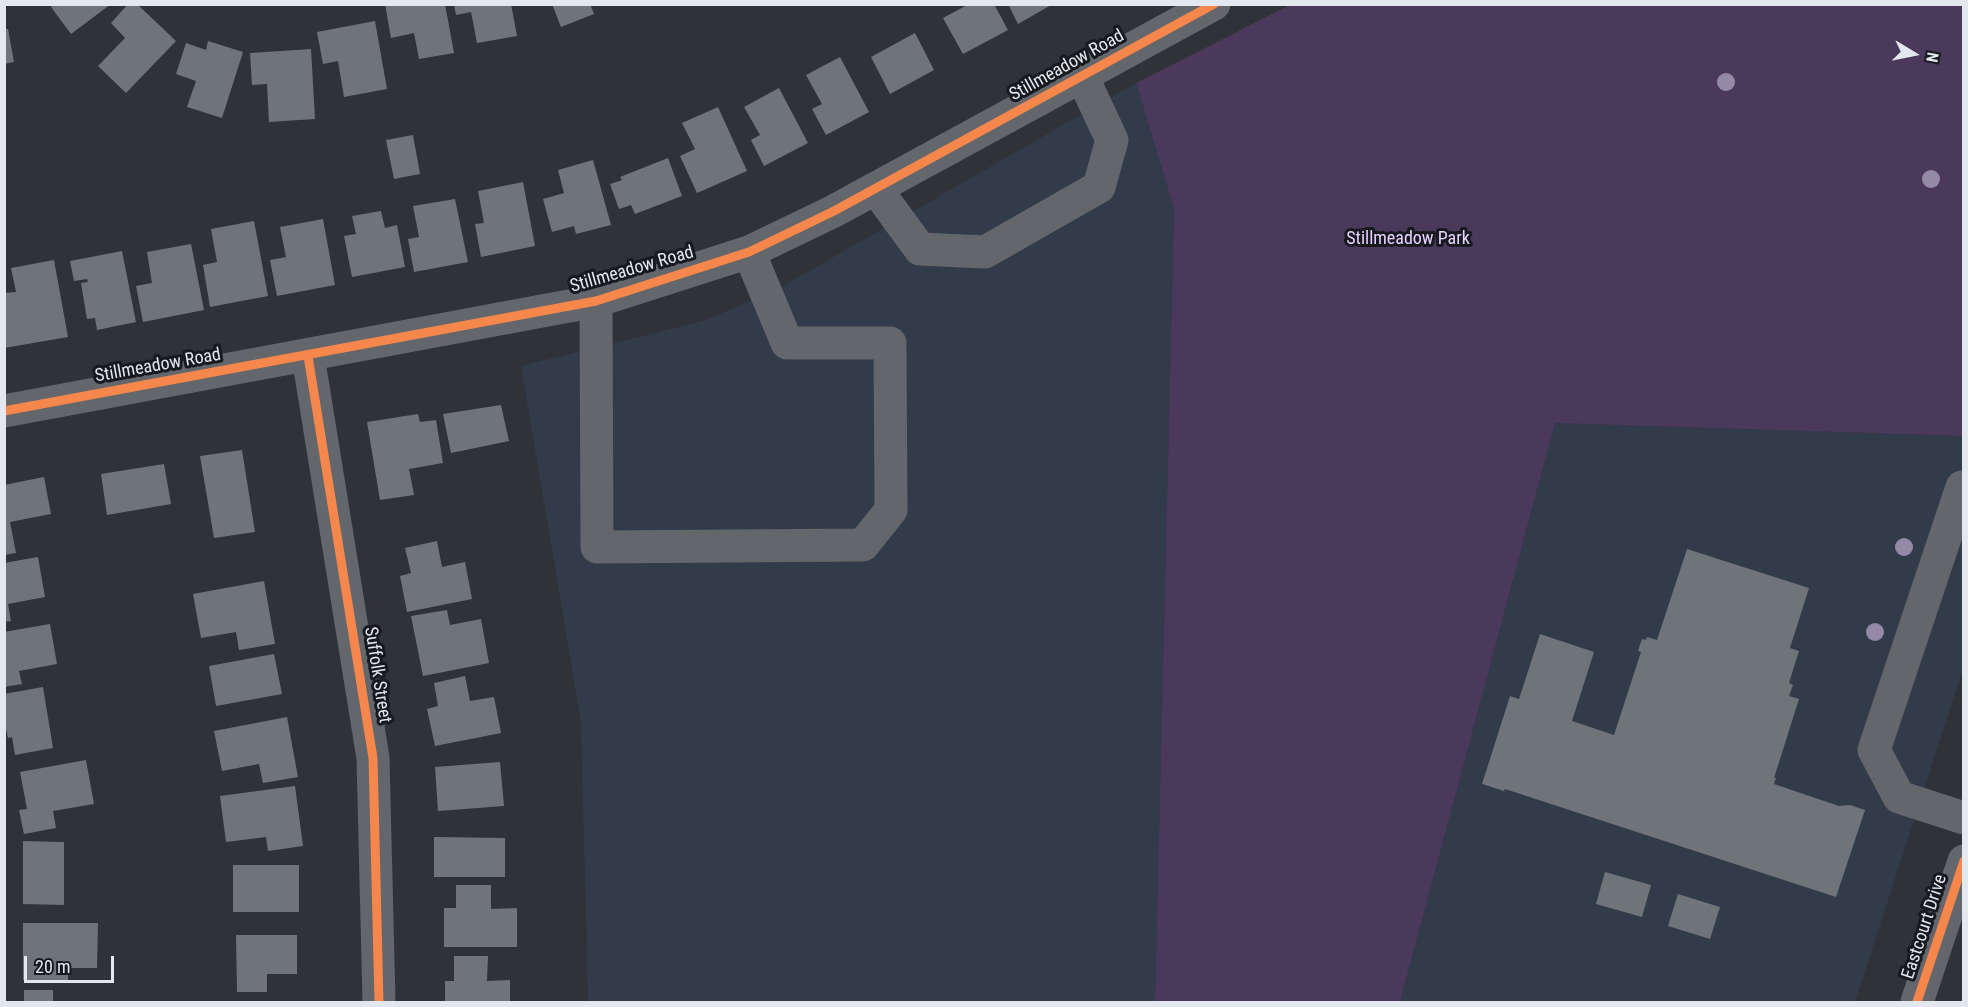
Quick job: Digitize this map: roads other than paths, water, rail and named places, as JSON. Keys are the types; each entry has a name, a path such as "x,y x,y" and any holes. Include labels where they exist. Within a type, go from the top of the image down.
{"street":[{"name":"Stillmeadow Road","path":"4,411 596,301 749,252 876,189 1214,4"},
{"path":"876,189 920,249 985,252 1099,187 1112,140 1082,76"},
{"path":"596,301 597,547 863,545 891,510 890,343 787,343 749,252"},
{"name":"Suffolk Street","path":"308,356 374,758 379,1002"},
{"path":"1962,487 1874,750 1899,797 1964,818"},
{"name":"Eastcourt Drive","path":"1917,1002 1964,861"}],"park label":[{"name":"Stillmeadow Park","path":"1408,239"}]}
